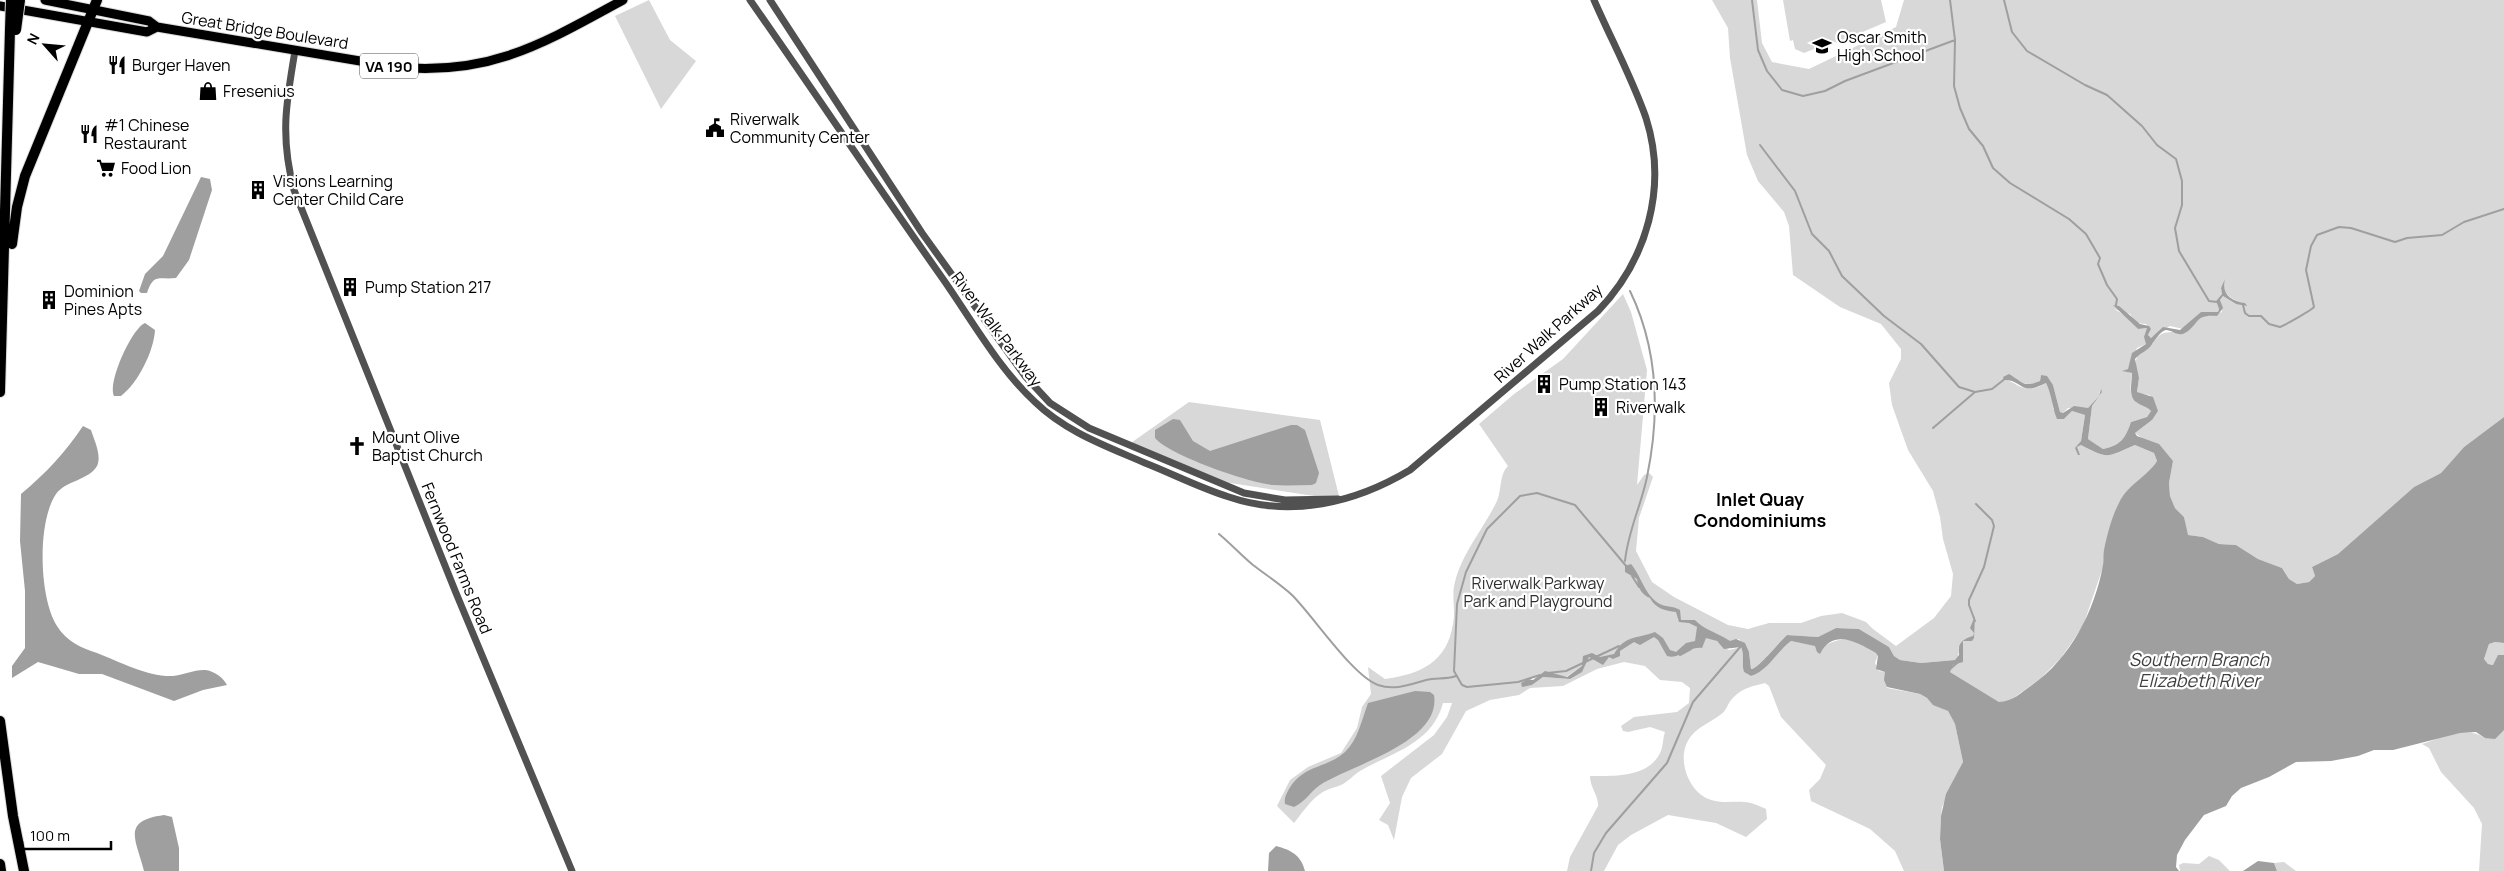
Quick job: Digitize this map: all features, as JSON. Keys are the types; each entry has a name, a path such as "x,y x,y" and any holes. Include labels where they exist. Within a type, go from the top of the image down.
{"highway":[{"path":"0,392 13,29 11,0"},
{"path":"13,29 20,0"},
{"path":"4,295 17,206 25,176 95,5"},
{"path":"0,721 12,808 24,871"},
{"path":"0,864 1,871"}],"main road":[{"name":"Great Bridge Boulevard","path":"45,0 95,5 149,21 157,27 413,69 469,66 526,51 623,0"},
{"name":"Great Bridge Boulevard","path":"0,6 147,32 157,27"}],"street":[{"name":"River Walk Parkway","path":"750,0 1000,360 1023,390 1041,408 1061,423 1091,440 1227,497 1260,505 1287,508 1328,504 1340,500 1380,486 1421,462 1598,311 1614,293 1634,262 1648,227 1652,206 1655,175 1653,153 1646,118 1594,0"},
{"name":"River Walk Parkway","path":"770,0 922,233 1025,376 1050,403 1089,428 1244,493 1285,500 1340,500"},
{"name":"Fernwood Farms Road","path":"295,51 285,108 284,137 294,190 453,585 572,871"}],"green space":[{"path":"649,0 670,40 696,61 661,109 615,16"},
{"name":"Riverwalk Parkway Park and Playground","path":"1712,0 1757,0 1762,43 1772,62 1809,69 1896,27 1904,0 2504,0 2504,417 2464,447 2441,473 2414,487 2338,554 2312,567 2315,576 2309,582 2297,584 2289,579 2282,568 2258,559 2236,545 2219,544 2203,537 2187,535 2184,517 2175,508 2170,496 2169,483 2173,461 2135,433 2152,420 2150,395 2137,392 2139,378 2135,366 2137,356 2145,351 2161,334 2185,333 2198,318 2222,312 2220,300 2223,296 2236,304 2245,303 2233,299 2227,294 2224,283 2221,288 2222,294 2216,301 2219,309 2218,312 2201,312 2183,329 2170,326 2150,338 2148,335 2151,329 2146,324 2137,322 2130,314 2114,309 2123,314 2138,329 2147,328 2146,344 2137,348 2128,369 2123,371 2132,373 2131,388 2133,399 2151,411 2147,417 2131,422 2127,433 2118,443 2103,449 2088,439 2092,406 2102,392 2100,390 2099,396 2088,408 2068,408 2063,413 2060,412 2053,385 2041,375 2040,381 2032,384 2022,383 2012,376 2008,380 2027,389 2046,383 2052,396 2053,409 2064,419 2072,411 2085,415 2081,441 2077,447 2081,445 2097,453 2108,455 2135,445 2154,453 2157,461 2150,472 2126,492 2104,551 2104,564 2083,626 2061,658 2040,679 2008,702 1999,702 1950,672 1951,668 1963,655 1963,641 1958,648 1958,659 1921,663 1900,660 1894,656 1889,647 1859,629 1836,628 1818,637 1787,635 1763,660 1751,669 1749,652 1739,639 1730,642 1695,620 1687,620 1729,650 1741,647 1744,672 1751,676 1791,641 1823,647 1838,640 1856,642 1876,652 1878,655 1875,663 1879,671 1885,672 1887,688 1920,694 1933,704 1948,711 1955,724 1963,762 1942,807 1940,839 1944,871 1904,871 1895,851 1870,829 1811,801 1809,790 1820,779 1826,765 1781,717 1769,686 1765,683 1749,687 1741,692 1733,698 1721,714 1692,735 1685,749 1684,766 1694,788 1700,794 1710,800 1721,802 1747,802 1755,804 1766,809 1767,819 1746,837 1716,823 1668,815 1631,835 1618,845 1604,871 1567,871 1570,857 1598,806 1590,776 1630,774 1640,771 1656,760 1661,751 1665,732 1650,727 1628,732 1623,731 1621,726 1634,717 1677,712 1689,703 1690,688 1682,682 1660,680 1645,666 1624,662 1597,669 1563,686 1530,688 1519,695 1490,700 1466,711 1442,754 1411,778 1402,797 1394,840 1388,825 1379,820 1390,803 1381,776 1434,735 1447,717 1452,703 1443,703 1438,717 1421,738 1360,771 1344,784 1322,792 1309,804 1294,823 1277,806 1290,780 1308,767 1341,753 1357,728 1362,707 1371,694 1368,667 1385,679 1398,677 1410,674 1430,664 1445,648 1453,624 1453,597 1458,571 1497,501 1503,474 1508,466 1479,424 1514,394 1563,359 1623,294 1631,312 1647,370 1637,485 1644,475 1649,473 1653,477 1639,518 1636,551 1652,582 1674,597 1728,625 1748,629 1769,623 1801,623 1821,616 1842,613 1866,622 1896,646 1934,618 1951,596 1953,574 1943,539 1940,517 1933,491 1908,450 1892,405 1889,383 1901,359 1901,349 1881,324 1840,307 1793,275 1789,226 1784,212 1758,181 1747,155 1730,58 1728,28","holes":["1582,666 1570,679 1543,677 1532,685 1530,679 1549,673 1566,677"]},
{"path":"1783,0 1881,0 1886,22 1816,52 1814,49 1804,53 1795,49 1793,40 1790,41"},
{"path":"1189,402 1320,420 1340,500 1224,482 1128,445"},
{"path":"2495,642 2504,643 2504,655 2498,656 2494,665 2488,664 2484,659 2489,644"},
{"path":"2504,730 2504,871 2479,871 2482,824 2474,808 2441,772 2429,748 2422,744 2462,733 2478,734 2485,738"},
{"path":"2209,856 2219,860 2230,871 2180,871 2179,865 2183,863 2199,864"},
{"path":"2284,862 2296,871 2277,871 2274,863"}],"water":[{"path":"201,177 210,179 212,190 189,260 176,278 157,279 152,282 147,293 141,293 139,291 145,274 163,256"},
{"name":"Southern Branch Elizabeth River","path":"2225,279 2224,289 2228,296 2235,301 2245,303 2247,306 2236,304 2223,296 2220,300 2223,308 2217,316 2201,318 2190,330 2182,334 2168,330 2164,331 2150,347 2135,359 2139,378 2137,392 2153,397 2158,411 2152,420 2135,433 2137,436 2159,444 2173,461 2169,483 2170,496 2175,508 2184,517 2188,535 2203,537 2219,544 2236,545 2258,559 2282,568 2289,579 2297,584 2309,582 2315,576 2312,567 2338,554 2414,487 2441,473 2464,447 2504,417 2504,643 2495,642 2489,644 2484,659 2488,664 2493,665 2498,655 2504,655 2504,730 2495,739 2485,738 2476,732 2460,733 2393,750 2374,750 2358,756 2331,761 2296,762 2269,777 2241,788 2232,796 2226,806 2204,815 2185,840 2177,855 2176,867 2179,871 1944,871 1940,839 1941,816 1946,794 1963,762 1955,724 1948,711 1933,705 1920,694 1887,687 1884,680 1885,672 1876,669 1878,656 1861,645 1838,639 1825,646 1820,654 1815,646 1791,641 1762,670 1751,676 1744,672 1741,647 1724,649 1717,641 1706,638 1702,648 1692,649 1672,657 1667,656 1658,640 1654,637 1640,645 1634,642 1620,651 1620,656 1613,659 1609,657 1603,665 1589,657 1582,672 1570,679 1543,677 1532,685 1522,687 1521,683 1528,679 1533,680 1545,671 1567,677 1582,666 1583,656 1592,653 1600,657 1614,654 1622,644 1631,638 1655,632 1663,638 1670,650 1676,652 1686,643 1695,641 1697,627 1689,623 1679,622 1676,612 1658,607 1647,597 1639,588 1637,579 1625,572 1625,566 1631,564 1653,599 1661,605 1680,610 1681,620 1695,620 1730,641 1736,639 1745,643 1749,652 1751,669 1763,660 1787,635 1818,637 1836,628 1859,629 1889,647 1894,656 1900,660 1921,663 1955,660 1959,655 1961,642 1966,639 1973,636 1974,633 1970,628 1975,616 1974,638 1972,641 1963,641 1963,662 1953,665 1950,672 1999,702 2004,702 2017,696 2046,674 2058,662 2079,632 2094,599 2107,538 2116,508 2127,491 2157,461 2154,453 2135,445 2113,454 2103,455 2081,445 2077,447 2080,455 2078,455 2075,448 2081,441 2085,415 2072,411 2064,419 2057,419 2046,383 2037,387 2026,388 2015,382 2004,380 2003,377 2009,374 2023,383 2030,384 2040,381 2041,375 2047,376 2053,385 2060,412 2063,413 2074,406 2088,408 2099,396 2101,389 2102,392 2092,406 2088,439 2103,449 2114,445 2122,440 2131,422 2147,417 2151,411 2138,403 2132,396 2132,373 2122,371 2128,369 2132,353 2146,344 2144,337 2147,328 2138,329 2113,305 2119,306 2140,324 2149,326 2151,329 2148,335 2151,338 2163,327 2180,330 2201,312 2218,312 2219,309 2216,301 2222,294 2221,288"},
{"path":"145,323 155,330 148,357 139,375 127,390 121,396 114,396 114,380 122,356 134,335"},
{"path":"1173,419 1180,420 1193,441 1210,451 1291,425 1297,425 1305,430 1319,473 1316,483 1312,485 1273,485 1262,483 1229,474 1192,460 1163,445 1155,438 1155,430"},
{"path":"83,426 91,430 96,443 99,457 97,466 93,471 65,486 56,494 50,507 43,541 44,579 47,598 57,626 69,640 80,646 134,668 164,676 206,670 218,675 227,685 203,690 174,701 102,674 79,674 38,662 12,678 12,666 25,648 25,591 20,541 21,494 55,462"},
{"path":"1415,691 1430,692 1434,695 1433,712 1424,726 1410,739 1392,750 1320,785 1294,807 1285,804 1285,798 1289,789 1301,775 1345,752 1353,742 1368,703"},
{"path":"164,815 172,817 179,848 179,871 144,871 135,841 137,827 150,818"},
{"path":"1276,846 1295,854 1301,861 1305,871 1268,871 1269,853"},
{"path":"2258,861 2274,863 2277,871 2243,871"}],"waterway":[{"path":"1752,0 1758,50 1767,71 1782,90 1803,96 1825,91 1845,81 1955,40"},
{"path":"1950,0 1955,40 1954,86 1960,108 1969,129 1983,146 1993,168 2010,183 2069,219 2086,234 2100,258 2098,264 2107,285 2117,299 2116,305"},
{"path":"2004,0 2012,32 2027,51 2085,85 2107,95 2142,126 2157,145 2176,159 2182,181 2182,205 2175,228 2179,251 2209,301 2217,302"},
{"path":"1760,145 1795,191 1812,234 1829,251 1842,276 1884,316 1921,344 1959,387 1975,392"},
{"path":"2243,305 2245,313 2249,316 2261,316 2269,324 2280,327 2314,307 2306,270 2311,246 2317,235 2339,227 2351,228 2395,242 2407,238 2442,235 2464,222 2504,209"},
{"path":"1625,561 1629,539 1647,477 1654,430 1655,406 1651,359 1639,313 1630,291"},
{"path":"1933,428 1975,392 1992,389 2006,378"},
{"path":"1540,675 1518,682 1467,687 1462,685 1454,671 1457,604 1466,572 1487,529 1520,496 1537,493 1575,505 1627,567"},
{"path":"1975,621 1969,600 1984,567 1994,526 1992,520 1976,504"},
{"path":"1219,534 1253,565 1292,595 1345,658 1357,670 1378,685 1397,687 1430,679 1456,676"},
{"path":"1632,576 1639,587"},
{"path":"1547,673 1566,671 1619,646"},
{"path":"1591,871 1594,853 1606,833 1667,763 1693,702 1741,646"},
{"path":"1680,655 1691,649"},
{"path":"1949,670 1957,663"}],"place":[{"name":"Oscar Smith High School","path":"1822,46"},
{"name":"Burger Haven","path":"117,65"},
{"name":"Fresenius","path":"208,91"},
{"name":"Riverwalk Community Center","path":"715,128"},
{"name":"#1 Chinese Restaurant","path":"89,134"},
{"name":"Food Lion","path":"106,168"},
{"name":"Visions Learning Center Child Care","path":"258,190"},
{"name":"Pump Station 217","path":"350,287"},
{"name":"Dominion Pines Apts","path":"49,300"},
{"name":"Pump Station 143","path":"1544,384"},
{"name":"Riverwalk","path":"1601,407"},
{"name":"Mount Olive Baptist Church","path":"357,446"}],"district":[{"name":"Inlet Quay Condominiums","path":"1760,509"}]}
